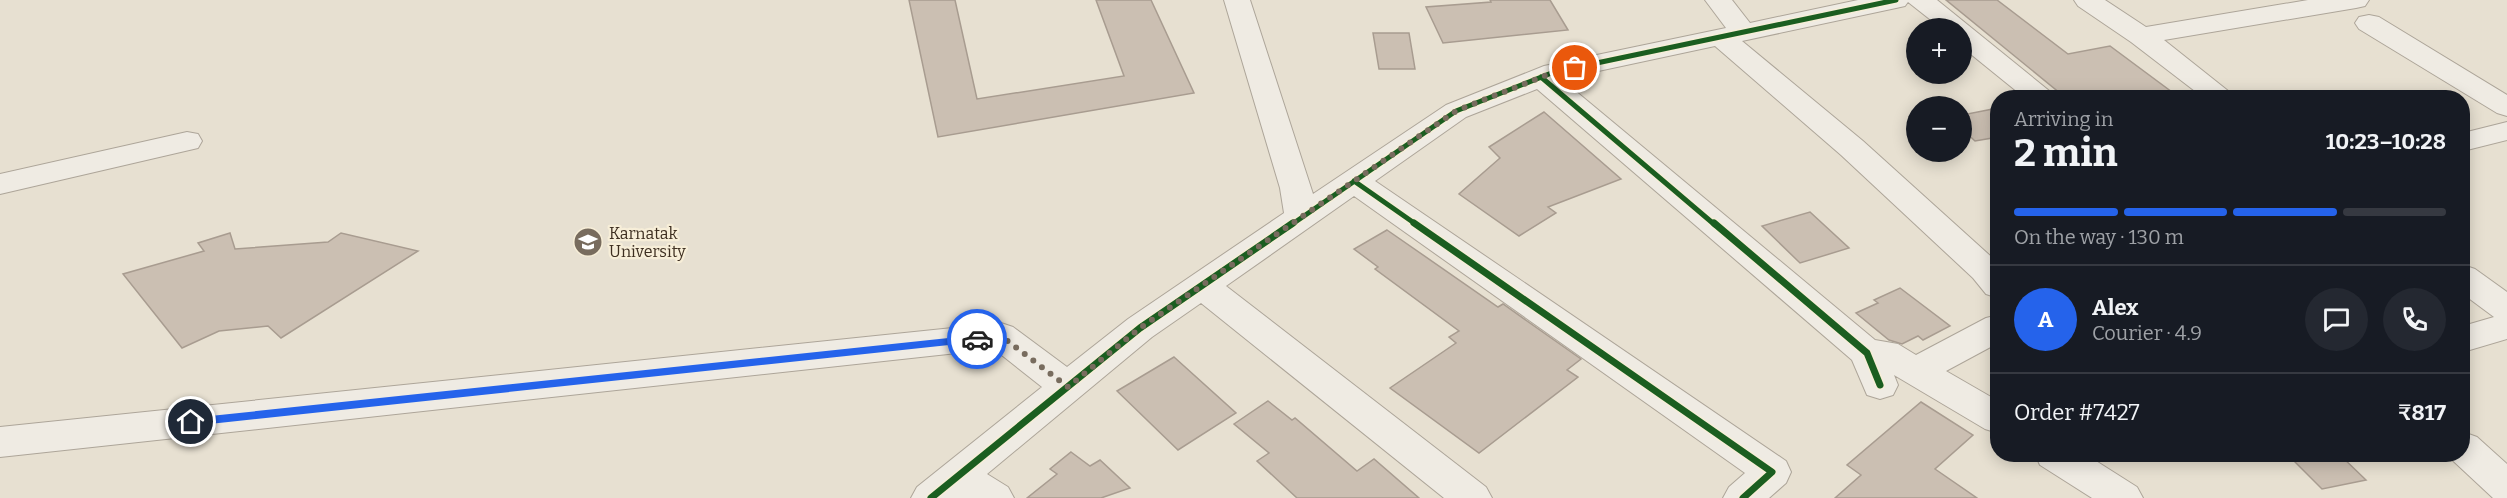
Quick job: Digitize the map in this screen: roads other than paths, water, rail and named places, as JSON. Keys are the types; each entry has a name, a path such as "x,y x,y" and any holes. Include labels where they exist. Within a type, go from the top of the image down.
{"street":[{"path":"1237,0 1296,188 1301,217"},
{"path":"1718,0 1732,34 1990,276"},
{"path":"945,487 1140,328 1456,111 1554,72 1896,0"},
{"path":"1920,0 1944,18"},
{"path":"2087,0 2141,36 2212,90"},
{"path":"2141,36 2363,11 2507,107"},
{"path":"1972,41 2034,90"},
{"path":"1541,77 1873,369 1886,353 1990,414"},
{"path":"2470,140 2507,130"},
{"path":"0,184 187,141"},
{"path":"1354,181 1772,472 1743,498"},
{"path":"2470,282 2507,309"},
{"path":"1202,285 1472,498"},
{"path":"2470,337 2507,326"},
{"path":"1916,371 1990,331"},
{"path":"0,442 1001,336 1068,387"},
{"path":"2470,453 2507,487"},
{"path":"2067,462 2123,498"},
{"path":"945,487 994,498"}],"place":[{"name":"Karnatak University","path":"588,242"}]}
